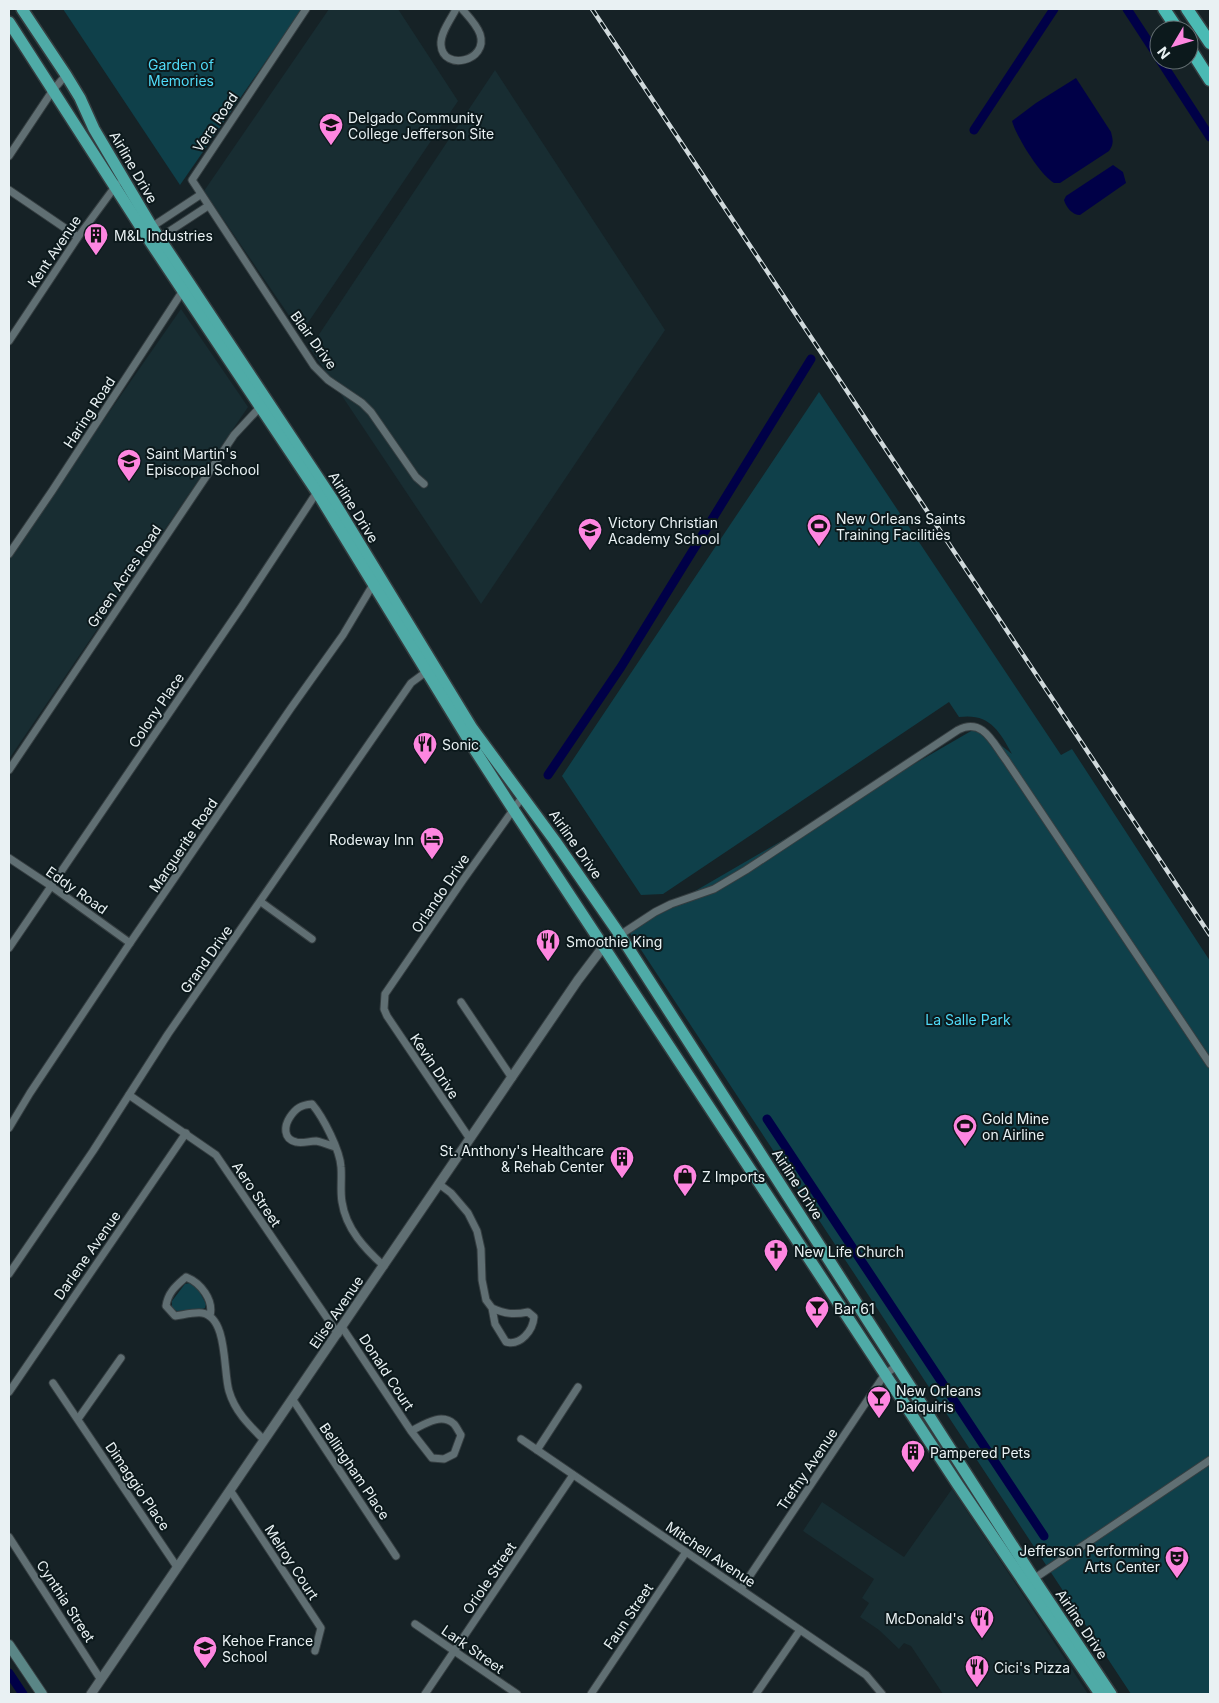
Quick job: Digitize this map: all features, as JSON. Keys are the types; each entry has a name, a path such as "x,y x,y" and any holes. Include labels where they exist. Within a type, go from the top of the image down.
{"highway":[{"name":"Airline Drive","path":"22,9 66,74 118,182"},
{"path":"1164,9 1171,20"},
{"path":"1187,9 1210,43"},
{"name":"Airline Drive","path":"9,22 53,90 118,182 321,490 431,669 620,935 897,1366 1100,1694"},
{"path":"1199,63 1210,80"},
{"name":"Airline Drive","path":"431,669 471,744 885,1374 1111,1694"},
{"path":"721,1123 736,1115"}],"main road":[{"path":"9,1645 42,1694"}],"street":[{"name":"Vera Road","path":"200,195 192,180 195,173 306,9"},
{"path":"456,9 442,37 441,45 444,54 455,61 463,61 473,57 478,52 481,44 481,35 462,9"},
{"path":"9,156 53,90 66,74"},
{"name":"Kent Avenue","path":"9,341 78,237 118,182"},
{"path":"9,190 78,237"},
{"path":"148,229 200,195"},
{"name":"Blair Drive","path":"200,195 314,366 328,380 362,403 371,412 416,477 424,484"},
{"path":"155,240 208,206"},
{"name":"Haring Road","path":"9,554 187,287"},
{"name":"Green Acres Road","path":"9,770 234,435 264,404"},
{"name":"Colony Place","path":"9,948 321,490"},
{"name":"Marguerite Road","path":"9,1128 30,1093 130,943 343,635 377,581"},
{"name":"Grand Drive","path":"9,1274 93,1151 168,1034 411,683 431,669"},
{"path":"620,935 655,912 671,904 714,889 746,870 958,730 966,726 978,727 986,734 1006,760 1210,1064"},
{"name":"Orlando Drive","path":"384,1005 385,994 523,796"},
{"name":"Eddy Road","path":"9,858 130,943"},
{"path":"261,902 312,940"},
{"name":"Elise Avenue","path":"91,1694 177,1567 196,1543 230,1490 578,980 604,947 620,935"},
{"path":"461,1002 512,1078"},
{"name":"Kevin Drive","path":"384,1005 387,1016 470,1139"},
{"name":"Aero Street","path":"129,1095 216,1155 340,1331"},
{"path":"335,1147 315,1141 297,1142 290,1139 286,1134 285,1126 296,1108 303,1104 312,1104 321,1115 335,1147 341,1164 342,1203 350,1226 359,1241 384,1266"},
{"name":"Darlene Avenue","path":"9,1392 186,1133"},
{"path":"439,1184 452,1193 468,1213 476,1231 481,1249 482,1280 486,1300 492,1308 495,1324 506,1342 514,1344 519,1341 533,1325 534,1317 528,1312 508,1314 492,1308"},
{"path":"210,1316 212,1308 204,1291 195,1280 186,1277 167,1296 166,1306 175,1316 201,1312 215,1320 221,1333 225,1370 234,1405 264,1440"},
{"name":"Donald Court","path":"340,1331 410,1431 432,1458 444,1459 454,1454 460,1435 454,1424 442,1418 410,1431"},
{"path":"78,1419 121,1358"},
{"name":"Trefny Avenue","path":"741,1589 885,1374 897,1366"},
{"name":"Dimaggio Place","path":"53,1383 177,1567"},
{"path":"537,1450 578,1387"},
{"name":"Bellingham Place","path":"292,1400 396,1556"},
{"name":"Mitchell Avenue","path":"521,1439 866,1675 882,1694"},
{"path":"1030,1581 1210,1460"},
{"name":"Oriole Street","path":"425,1694 573,1475"},
{"name":"Melroy Court","path":"230,1490 321,1628 316,1650"},
{"name":"Cynthia Street","path":"9,1537 101,1680"},
{"name":"Faun Street","path":"591,1694 686,1552"},
{"name":"Lark Street","path":"415,1624 516,1694"},
{"path":"756,1694 800,1630"}],"shaded area":[{"name":"Delgado Community College Jefferson Site","path":"329,9 398,9 458,101 301,333 204,191"},
{"path":"495,70 665,330 481,604 310,348"},
{"path":"1076,78 1111,132 1113,140 1109,151 1060,183 1054,183 1048,179 1029,155 1012,121 1036,103"},
{"path":"1113,165 1123,172 1126,183 1080,215 1074,214 1066,205 1064,200 1066,196"},
{"name":"Saint Martin's Episcopal School","path":"181,309 248,407 9,759 9,556"},
{"path":"952,1489 1088,1694 943,1694 911,1646 904,1643 899,1649 879,1630 860,1617 869,1603 862,1598 874,1579 803,1531 822,1502 904,1557"}],"green space":[{"name":"Garden of Memories","path":"63,9 302,9 180,185"},
{"name":"La Salle Park","path":"819,392 1061,755 1072,749 1210,961 1210,1694 1131,1694 628,930 978,727 1012,754 1002,738 992,725 986,721 969,716 959,717 949,702 663,894 641,895 562,776"},
{"path":"190,1283 197,1287 206,1304 205,1308 177,1311 172,1309 172,1301 185,1284"}],"waterway":[{"path":"974,130 1054,9"},
{"path":"1127,9 1149,43"},
{"path":"1166,70 1210,137"},
{"path":"548,775 621,667 811,359"},
{"path":"767,1119 1044,1536"},
{"path":"9,1673 23,1694"}],"railway":[{"path":"592,9 1210,935"}],"place":[{"name":"Delgado Community College Jefferson Site","path":"331,146"},
{"name":"M&L Industries","path":"96,256"},
{"name":"Saint Martin's Episcopal School","path":"129,482"},
{"name":"New Orleans Saints Training Facilities","path":"819,547"},
{"name":"Victory Christian Academy School","path":"590,551"},
{"name":"Sonic","path":"425,765"},
{"name":"Rodeway Inn","path":"432,860"},
{"name":"Smoothie King","path":"548,962"},
{"name":"Gold Mine on Airline","path":"965,1147"},
{"name":"St. Anthony's Healthcare & Rehab Center","path":"622,1179"},
{"name":"Z Imports","path":"685,1197"},
{"name":"New Life Church","path":"776,1272"},
{"name":"Bar 61","path":"817,1329"},
{"name":"New Orleans Daiquiris","path":"879,1419"},
{"name":"Pampered Pets","path":"913,1473"},
{"name":"Jefferson Performing Arts Center","path":"1177,1579"},
{"name":"McDonald's","path":"982,1639"},
{"name":"Kehoe France School","path":"205,1669"},
{"name":"Cici's Pizza","path":"977,1688"}]}
